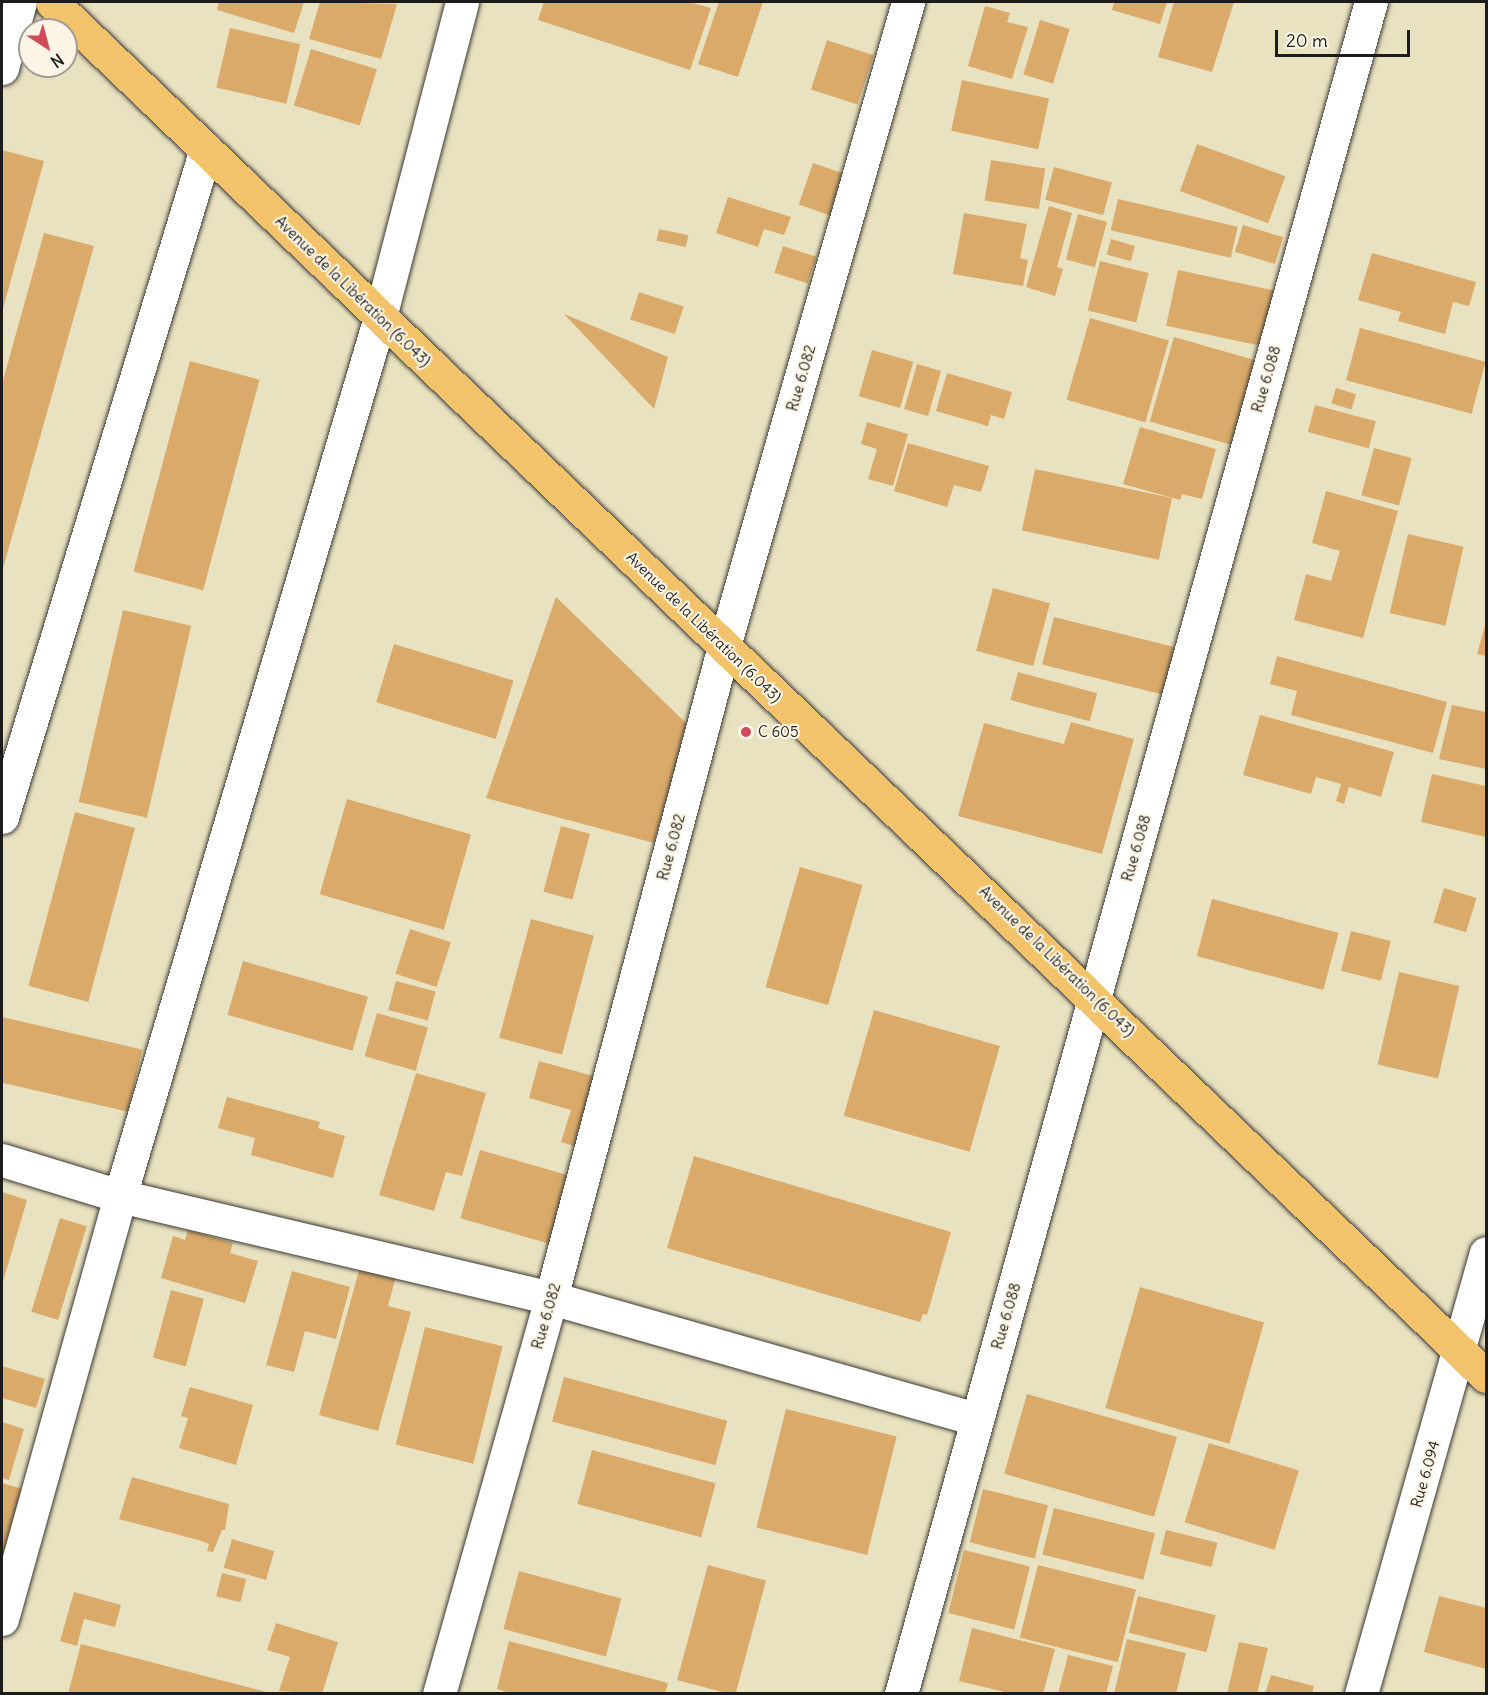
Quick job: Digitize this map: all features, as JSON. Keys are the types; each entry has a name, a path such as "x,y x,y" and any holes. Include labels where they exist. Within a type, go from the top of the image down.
{"main road":[{"name":"Avenue de la Libération (6.043)","path":"52,2 724,646 1095,997 1486,1376"}],"street":[{"path":"2,68 20,2"},
{"path":"2,1619 120,1196 380,317 462,2"},
{"name":"Rue 6.082","path":"439,1694 551,1298 724,646 908,2"},
{"name":"Rue 6.088","path":"901,1694 1371,2"},
{"path":"2,817 206,149"},
{"path":"2,1160 120,1196 551,1298 977,1419"},
{"name":"Rue 6.094","path":"1361,1694 1461,1352 1486,1253"}],"building":[{"path":"219,2 304,2 294,33 217,10"},
{"path":"320,2 397,4 381,59 309,39"},
{"path":"544,2 689,2 711,8 690,70 538,20"},
{"path":"719,2 763,2 738,77 698,64"},
{"path":"1114,2 1167,2 1160,24 1112,10"},
{"path":"1174,2 1234,2 1212,72 1158,57"},
{"path":"985,6 1010,13 1007,22 1028,27 1012,79 968,66"},
{"path":"1040,20 1070,29 1053,84 1023,75"},
{"path":"230,28 300,44 286,104 216,87"},
{"path":"827,40 874,55 858,105 811,89"},
{"path":"311,49 377,69 360,126 294,105"},
{"path":"962,80 1049,99 1038,149 951,131"},
{"path":"1197,144 1285,176 1268,223 1180,191"},
{"path":"2,150 44,161 2,312"},
{"path":"991,160 1045,169 1039,209 985,200"},
{"path":"813,163 848,175 834,217 799,205"},
{"path":"1054,167 1112,183 1103,215 1045,200"},
{"path":"728,197 791,217 784,235 764,229 758,247 716,233"},
{"path":"1118,199 1238,227 1231,258 1111,230"},
{"path":"1049,206 1072,213 1057,267 1063,269 1055,296 1026,287"},
{"path":"964,213 1027,224 1020,258 1028,260 1023,286 953,274"},
{"path":"1078,214 1107,222 1095,267 1066,259"},
{"path":"1243,225 1283,237 1275,264 1235,252"},
{"path":"659,229 688,235 686,247 657,241"},
{"path":"44,233 94,246 2,572 2,384"},
{"path":"1111,239 1135,246 1131,261 1107,254"},
{"path":"783,246 816,257 808,283 774,273"},
{"path":"1372,253 1476,282 1469,306 1453,302 1445,334 1398,321 1401,312 1358,300"},
{"path":"1100,261 1149,273 1136,323 1088,310"},
{"path":"1178,270 1285,293 1273,348 1166,326"},
{"path":"639,292 684,307 675,334 630,320"},
{"path":"564,314 668,357 654,409"},
{"path":"1090,318 1169,341 1145,422 1067,400"},
{"path":"1360,328 1486,362 1472,414 1346,380"},
{"path":"1174,337 1268,364 1244,449 1150,422"},
{"path":"872,350 913,362 900,408 859,396"},
{"path":"190,361 260,380 203,590 134,572"},
{"path":"917,364 941,371 928,416 904,409"},
{"path":"947,373 1012,392 1004,419 991,415 988,426 936,411"},
{"path":"1336,388 1356,394 1351,409 1331,403"},
{"path":"1315,405 1376,421 1369,448 1308,432"},
{"path":"867,422 908,434 893,486 868,479 877,449 861,444"},
{"path":"1140,427 1216,449 1202,499 1182,494 1180,500 1123,484"},
{"path":"908,443 989,466 981,492 954,485 947,507 894,491"},
{"path":"1374,448 1412,458 1399,505 1361,495"},
{"path":"1035,469 1172,498 1159,560 1022,531"},
{"path":"1326,491 1398,511 1363,638 1294,620 1306,574 1331,581 1340,551 1312,543"},
{"path":"1408,534 1464,547 1445,626 1390,613"},
{"path":"993,588 1050,603 1033,666 976,651"},
{"path":"556,597 688,725 654,843 486,798"},
{"path":"123,610 191,626 147,818 79,802"},
{"path":"1054,617 1174,647 1162,695 1042,665"},
{"path":"1486,622 1486,656 1477,654"},
{"path":"394,644 514,681 496,739 376,702"},
{"path":"1277,656 1447,702 1433,753 1291,715 1297,691 1270,684"},
{"path":"1018,672 1097,693 1090,721 1010,700"},
{"path":"1452,705 1486,712 1486,769 1439,759"},
{"path":"1260,715 1394,752 1381,797 1349,787 1344,804 1336,801 1341,784 1316,777 1311,794 1243,775"},
{"path":"1071,722 1134,739 1102,854 958,816 984,723 1064,744"},
{"path":"1432,774 1486,786 1486,837 1421,822"},
{"path":"347,799 471,835 444,930 320,894"},
{"path":"75,812 135,828 88,1002 28,986"},
{"path":"561,826 590,834 572,899 543,892"},
{"path":"800,867 862,885 828,1005 766,987"},
{"path":"1444,888 1477,898 1466,932 1433,922"},
{"path":"1212,899 1339,933 1323,990 1197,956"},
{"path":"531,919 594,936 562,1055 499,1038"},
{"path":"410,929 451,942 436,987 395,974"},
{"path":"1351,931 1391,941 1381,981 1341,971"},
{"path":"243,961 368,997 353,1051 228,1015"},
{"path":"1399,972 1459,986 1438,1079 1378,1065"},
{"path":"396,981 436,992 428,1021 388,1010"},
{"path":"874,1010 1000,1046 970,1152 844,1116"},
{"path":"377,1013 428,1028 416,1071 365,1056"},
{"path":"2,1017 142,1049 128,1112 2,1083"},
{"path":"539,1061 604,1079 583,1149 561,1142 571,1110 529,1098"},
{"path":"416,1073 486,1093 462,1176 446,1172 434,1211 379,1195"},
{"path":"227,1097 320,1122 318,1128 345,1136 333,1178 251,1155 255,1138 218,1128"},
{"path":"480,1150 576,1178 557,1246 460,1218"},
{"path":"694,1156 951,1232 927,1315 923,1314 920,1322 667,1248"},
{"path":"2,1192 27,1200 2,1285"},
{"path":"60,1218 87,1226 58,1320 31,1312"},
{"path":"188,1230 233,1243 230,1253 258,1261 245,1303 161,1278 173,1236 185,1240"},
{"path":"360,1267 396,1276 388,1306 411,1312 378,1431 319,1415"},
{"path":"292,1271 350,1287 336,1339 305,1331 294,1372 266,1365"},
{"path":"1140,1287 1264,1323 1229,1444 1105,1408"},
{"path":"171,1290 204,1299 186,1366 153,1358"},
{"path":"425,1327 503,1346 473,1464 396,1444"},
{"path":"2,1366 45,1379 36,1408 2,1398"},
{"path":"564,1377 727,1421 715,1465 552,1421"},
{"path":"190,1387 253,1405 236,1465 179,1448 188,1418 181,1416"},
{"path":"1027,1394 1177,1437 1154,1517 1004,1474"},
{"path":"786,1409 897,1437 867,1555 756,1527"},
{"path":"2,1422 24,1429 9,1480 2,1478"},
{"path":"1209,1443 1299,1470 1275,1550 1185,1522"},
{"path":"592,1450 716,1483 701,1537 578,1504"},
{"path":"132,1477 229,1504 225,1530 222,1530 213,1552 207,1551 209,1544 198,1540 119,1519"},
{"path":"2,1483 26,1490 2,1572"},
{"path":"983,1489 1048,1505 1035,1559 970,1542"},
{"path":"1054,1508 1155,1533 1143,1580 1042,1555"},
{"path":"1166,1530 1217,1543 1211,1567 1160,1554"},
{"path":"232,1539 274,1551 266,1580 224,1568"},
{"path":"964,1550 1030,1566 1014,1630 948,1613"},
{"path":"708,1565 766,1581 736,1694 677,1680"},
{"path":"1038,1565 1136,1589 1118,1662 1020,1638"},
{"path":"519,1571 621,1598 606,1656 503,1629"},
{"path":"222,1573 246,1579 240,1602 216,1596"},
{"path":"74,1592 121,1605 115,1627 84,1619 77,1646 60,1641"},
{"path":"1138,1596 1216,1615 1206,1652 1129,1633"},
{"path":"1439,1596 1486,1608 1486,1669 1424,1652"},
{"path":"276,1623 338,1642 322,1694 279,1691 290,1657 267,1650"},
{"path":"972,1628 1055,1649 1043,1694 1013,1694 959,1681"},
{"path":"1127,1639 1186,1653 1176,1694 1114,1694"},
{"path":"509,1641 668,1683 665,1694 512,1694 497,1689"},
{"path":"1239,1642 1268,1648 1257,1694 1227,1694"},
{"path":"81,1644 270,1693 270,1694 68,1694"},
{"path":"1068,1655 1113,1666 1106,1694 1058,1694"},
{"path":"1271,1675 1314,1686 1312,1694 1265,1694"}],"place":[{"name":"C 605","path":"746,732"}]}
